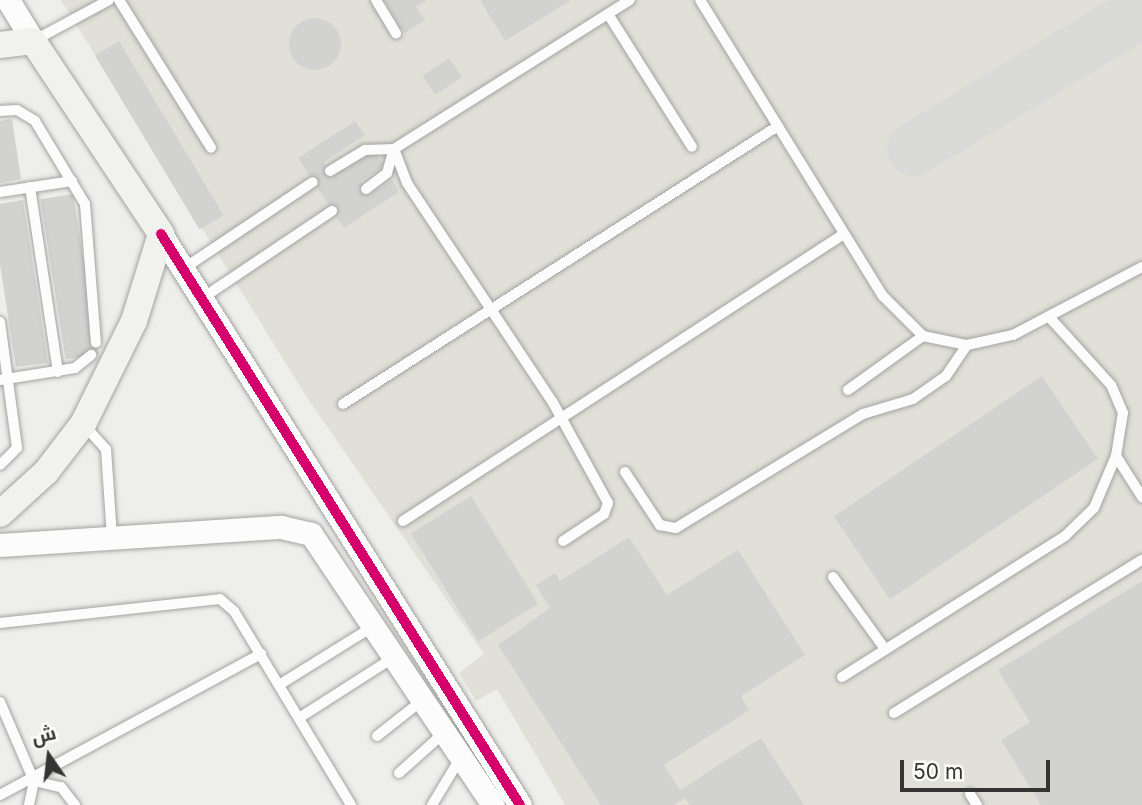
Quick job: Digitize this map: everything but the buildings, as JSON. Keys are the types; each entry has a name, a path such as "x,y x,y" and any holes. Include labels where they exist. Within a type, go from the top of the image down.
{"main road":[{"path":"0,45 33,41 161,234 134,321 83,424 46,472 0,514"}],"street":[{"path":"8,0 33,41"},
{"path":"161,234 520,805"},
{"path":"311,534 331,508"},
{"path":"0,545 281,527 311,534 397,655 493,805"},
{"path":"376,624 398,610"}],"lane":[{"path":"33,41 108,0"},
{"path":"120,0 211,148"},
{"path":"376,0 396,33"},
{"path":"330,171 365,150 394,149 630,0"},
{"path":"701,0 896,314 923,335 967,345 1051,319 1142,267"},
{"path":"608,14 692,147"},
{"path":"0,111 18,110 35,121 72,181 90,225 96,343"},
{"path":"343,404 778,126"},
{"path":"366,188 387,173 394,149"},
{"path":"394,149 407,183 559,419 608,507 562,541"},
{"path":"0,192 72,181"},
{"path":"182,270 313,182"},
{"path":"30,187 58,372"},
{"path":"201,299 332,211"},
{"path":"403,521 845,234"},
{"path":"842,677 1077,528 1094,508 1116,456 1122,429 1119,399 1051,319"},
{"path":"0,322 4,380 17,448 0,465"},
{"path":"848,390 923,335"},
{"path":"625,472 660,525 676,528 863,414 913,399 946,376 967,345"},
{"path":"4,380 58,372 91,355"},
{"path":"83,424 106,449 112,538"},
{"path":"1116,456 1142,497"},
{"path":"894,713 1142,560"},
{"path":"833,577 885,649"},
{"path":"0,623 211,596 229,604 351,805"},
{"path":"279,685 376,624"},
{"path":"0,795 34,781 261,654"},
{"path":"299,718 397,655"},
{"path":"377,736 425,699"},
{"path":"0,702 34,781 29,805"},
{"path":"399,773 446,732"},
{"path":"432,805 462,757"},
{"path":"34,781 61,787 75,805"},
{"path":"970,794 977,805"}],"shaded area":[{"path":"61,0 1142,0 1142,805 565,805 497,689 476,701 459,673 484,654 306,396"}],"taxiway":[{"path":"914,149 1142,11"}],"cycle path":[{"path":"161,234 520,805"}]}
